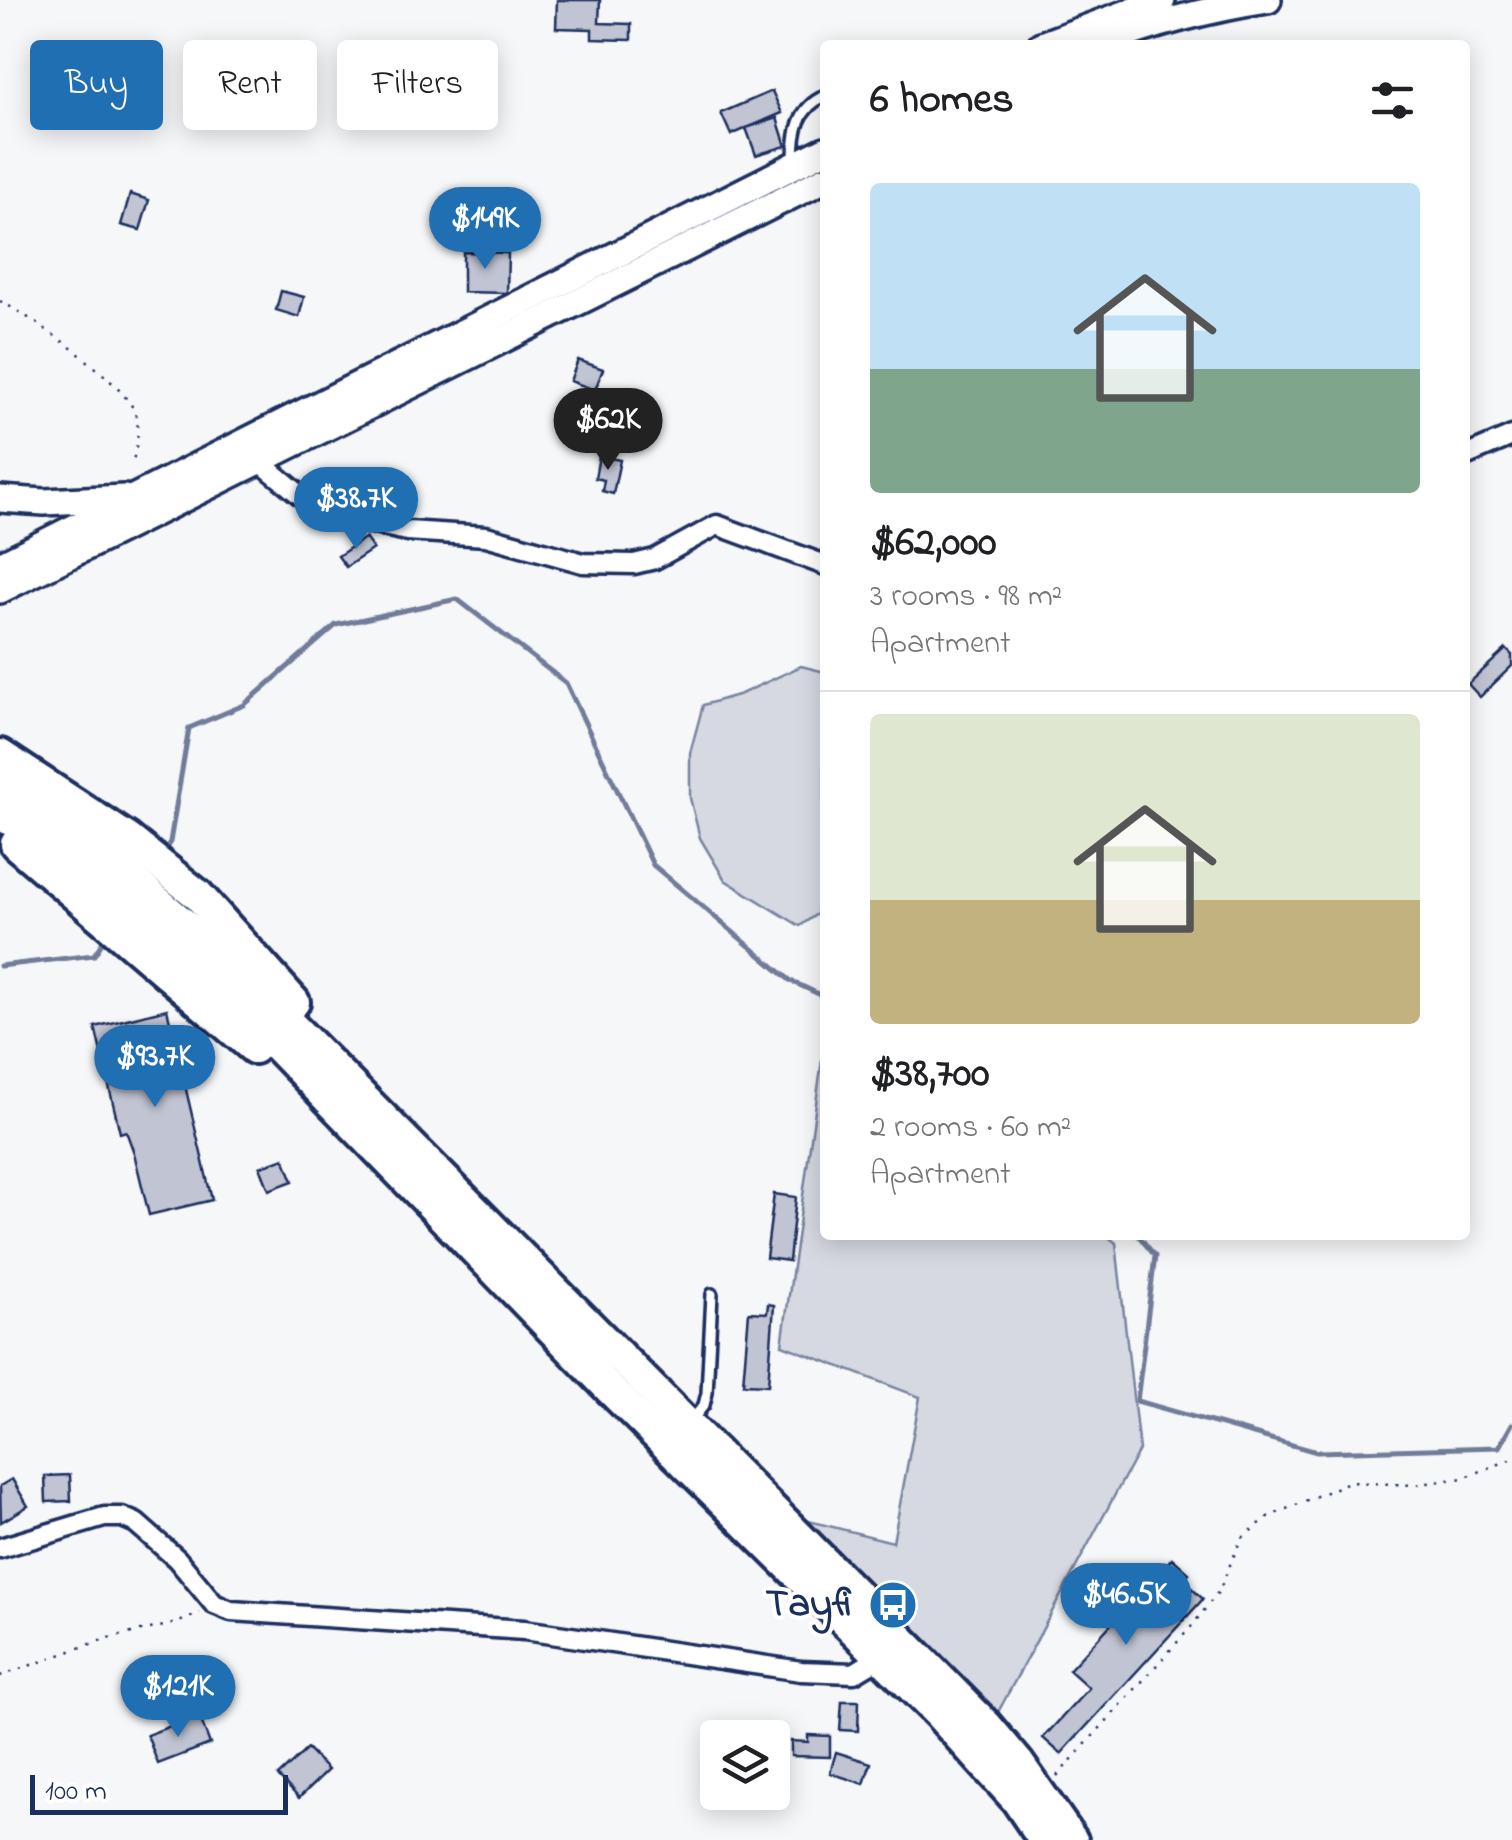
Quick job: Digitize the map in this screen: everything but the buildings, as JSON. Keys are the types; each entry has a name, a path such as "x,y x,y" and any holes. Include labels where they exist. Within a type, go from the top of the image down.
{"highway":[{"path":"2,762 128,839 175,929"},
{"path":"2,762 175,929 374,1107 687,1426 871,1606 986,1725 1072,1840"},
{"path":"0,814 42,838 175,929 376,1148 611,1390 882,1656 981,1759 1017,1800 1044,1840"},
{"path":"0,834 48,868 87,903 175,929"}],"street":[{"path":"1054,40 1162,0"},
{"path":"1112,40 1209,9 1268,0"},
{"path":"0,565 820,153"},
{"path":"0,590 820,181"},
{"path":"1470,454 1512,436"},
{"path":"258,460 306,500 364,522 408,531 486,536 550,556 608,566 654,559 717,524 820,563"},
{"path":"0,499 44,502 139,497"},
{"path":"0,604 57,562"},
{"path":"0,1548 104,1517 122,1517 136,1523 166,1548 214,1604 254,1614 448,1622 801,1671 854,1673 882,1656"}],"lane":[{"path":"794,166 801,116 808,104 820,98"},
{"path":"687,1426 704,1405 707,1393 712,1294"}],"path":[{"path":"0,301 91,365 134,410 137,442 133,461"},
{"path":"1040,1794 1191,1627 1219,1590 1241,1539 1268,1517 1349,1482 1414,1486 1464,1478 1512,1459"},
{"path":"0,1676 105,1639 177,1623 214,1604"}],"shaded area":[{"path":"801,666 820,671 820,912 800,926 725,880 700,838 690,798 690,753 703,705 741,694"},
{"path":"820,1075 820,1240 1116,1243 1139,1450 996,1716 805,1520 893,1542 920,1397 782,1345"}],"waterway":[{"path":"163,853 170,842 189,728 244,705 336,625 457,599 566,683 653,865 791,981 820,995"},
{"path":"0,966 94,955 106,937"},
{"path":"1142,1240 1155,1256 1137,1401 1317,1452 1499,1447 1512,1424"}],"place":[{"name":"Tayfi","path":"893,1605"}]}
